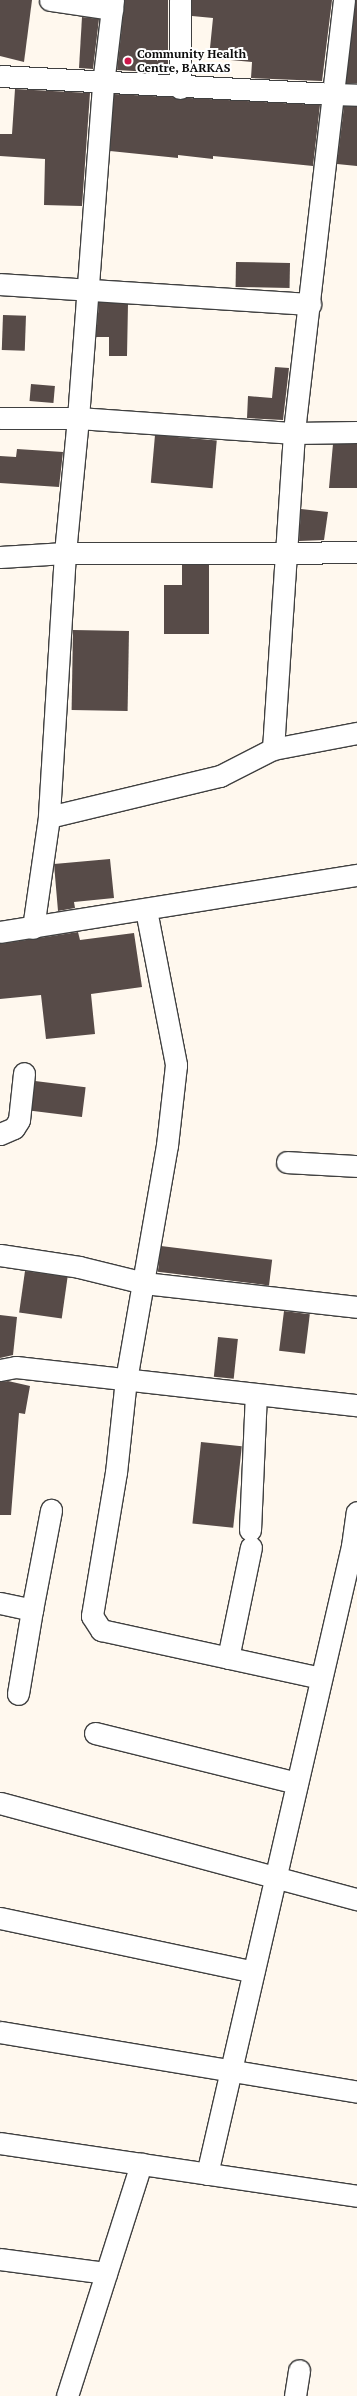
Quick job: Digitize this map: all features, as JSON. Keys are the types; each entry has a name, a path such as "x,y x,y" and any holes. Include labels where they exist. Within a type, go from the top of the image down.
{"street":[{"path":"33,928 49,817 65,553 89,289 103,84 112,5 50,0"},
{"path":"180,0 180,88"},
{"path":"273,749 294,433 344,0"},
{"path":"0,76 103,84 357,95"},
{"path":"0,284 310,304"},
{"path":"0,418 78,418 294,433 357,432"},
{"path":"0,557 65,553 357,552"},
{"path":"49,817 220,776 273,749 357,733"},
{"path":"0,932 146,910 357,875"},
{"path":"146,910 176,1064 167,1145 126,1379 116,1472 92,1616 94,1623 101,1630 321,1678"},
{"path":"0,1134 14,1128 19,1120 24,1073"},
{"path":"288,1162 357,1166"},
{"path":"0,1256 79,1267 144,1283 357,1307"},
{"path":"0,1370 16,1368 357,1405"},
{"path":"228,1658 251,1539 256,1395"},
{"path":"18,1694 51,1510"},
{"path":"207,2174 352,1546 357,1512"},
{"path":"0,1603 32,1610"},
{"path":"95,1733 297,1783"},
{"path":"0,1803 357,1899"},
{"path":"0,1918 254,1972"},
{"path":"0,2032 230,2073 357,2092"},
{"path":"0,2143 357,2196"},
{"path":"67,2396 141,2164"},
{"path":"0,2259 106,2273"},
{"path":"295,2396 299,2370"}],"building":[{"path":"0,0 32,0 24,62 0,56"},
{"path":"125,0 168,0 168,73 117,70"},
{"path":"192,0 332,0 322,81 251,78 252,62 209,58 213,18 192,16"},
{"path":"356,0 357,83 346,83"},
{"path":"82,17 99,19 93,69 79,68"},
{"path":"15,89 90,93 82,206 44,205 45,159 0,156 0,134 12,134"},
{"path":"114,94 320,105 313,166 213,156 213,159 178,155 178,158 110,151"},
{"path":"344,106 357,107 357,166 337,164"},
{"path":"236,262 290,263 290,288 236,287"},
{"path":"99,302 128,304 127,356 109,356 109,337 96,337"},
{"path":"3,315 26,316 25,351 2,350"},
{"path":"275,367 289,368 283,420 247,418 248,396 272,398"},
{"path":"31,384 55,386 53,403 30,401"},
{"path":"155,435 217,440 213,488 151,483"},
{"path":"333,444 357,444 357,488 329,488"},
{"path":"17,449 63,452 59,487 0,483 0,456 16,457"},
{"path":"301,509 328,512 324,540 299,541"},
{"path":"182,565 209,565 209,634 164,634 164,585 182,585"},
{"path":"73,630 129,631 128,711 72,710"},
{"path":"110,859 114,898 74,902 75,908 58,911 54,864"},
{"path":"78,932 80,940 134,933 142,987 91,994 95,1034 46,1039 41,995 0,999 0,944"},
{"path":"35,1081 86,1087 82,1117 31,1111"},
{"path":"161,1246 272,1260 269,1285 158,1272"},
{"path":"25,1271 68,1277 62,1319 19,1313"},
{"path":"284,1311 310,1314 305,1354 279,1351"},
{"path":"0,1315 17,1317 13,1355 0,1358"},
{"path":"218,1337 238,1339 234,1379 214,1377"},
{"path":"8,1381 30,1386 25,1414 19,1413 11,1515 0,1515 0,1382"},
{"path":"201,1442 242,1446 233,1528 192,1524"}],"place":[{"name":"Community Health Centre, BARKAS","path":"128,61"}]}
